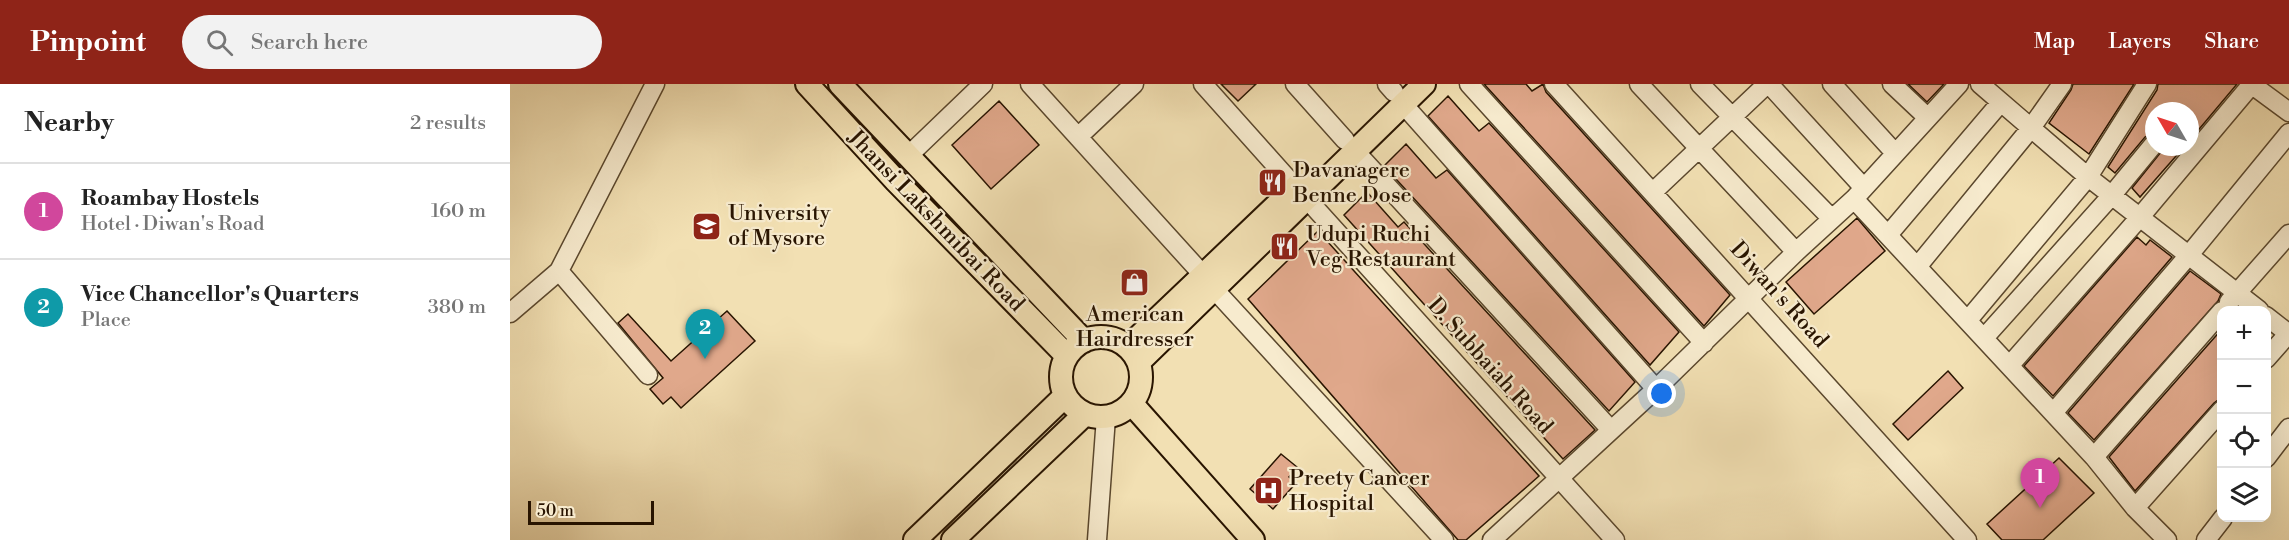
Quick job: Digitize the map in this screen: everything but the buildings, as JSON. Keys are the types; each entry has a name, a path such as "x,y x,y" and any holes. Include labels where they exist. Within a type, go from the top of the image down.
{"main road":[{"name":"Jhansi Lakshmibai Road","path":"807,84 896,181 1067,356"},
{"name":"Jhansi Lakshmibai Road","path":"840,84 1084,341"},
{"path":"1133,354 1350,145 1397,91 1424,84"},
{"path":"953,540 1095,416 1124,410 1132,404 1141,384 1133,354 1118,340 1107,337 1095,337 1074,347 1067,356 1061,376 1065,396 1073,407 1095,416"},
{"path":"915,540 1065,396"},
{"path":"1132,404 1253,540"}],"street":[{"path":"510,314 559,271 655,84"},
{"path":"908,156 983,84"},
{"path":"1078,137 1134,84"},
{"path":"1295,84 1611,430"},
{"path":"1468,84 1704,343"},
{"name":"Diwan's Road","path":"1554,84 1967,540"},
{"path":"1639,84 1796,252"},
{"path":"1700,84 1832,219"},
{"path":"1653,192 1768,84 1859,194 1888,235 2010,365 2094,457 2135,508 2167,540"},
{"path":"1832,84 1895,153"},
{"path":"1892,84 1927,117"},
{"path":"1492,540 1656,389 1749,297 1859,194 1959,84"},
{"path":"1980,84 2088,177 2254,306"},
{"path":"1917,267 2031,128 2062,84"},
{"path":"1968,320 2088,177 2147,84"},
{"path":"2010,365 2140,217 2252,84 2289,112"},
{"name":"D. Subbaiah Road","path":"1206,85 1300,193 1615,540"},
{"path":"1041,88 1078,137 1444,540"},
{"path":"1397,91 1656,389"},
{"path":"1888,235 2001,102"},
{"path":"2052,413 2189,255 2289,133"},
{"path":"1984,338 2145,155"},
{"path":"2226,306 2289,234"},
{"path":"559,271 648,375"},
{"path":"2094,457 2217,317"},
{"path":"2271,320 2289,334 2271,354"},
{"path":"2135,508 2218,414"},
{"path":"1095,416 1097,540"},
{"path":"2271,451 2289,428"},
{"path":"2206,540 2220,522"}],"place":[{"name":"Davanagere Benne Dose","path":"1272,183"},
{"name":"University of Mysore","path":"707,226"},
{"name":"Udupi Ruchi Veg Restaurant","path":"1285,247"},
{"name":"American Hairdresser","path":"1135,282"},
{"name":"Vice Chancellor's Quarters","path":"705,359"},
{"name":"Preety Cancer Hospital","path":"1268,491"},
{"name":"Roambay Hostels","path":"2040,508"}]}
